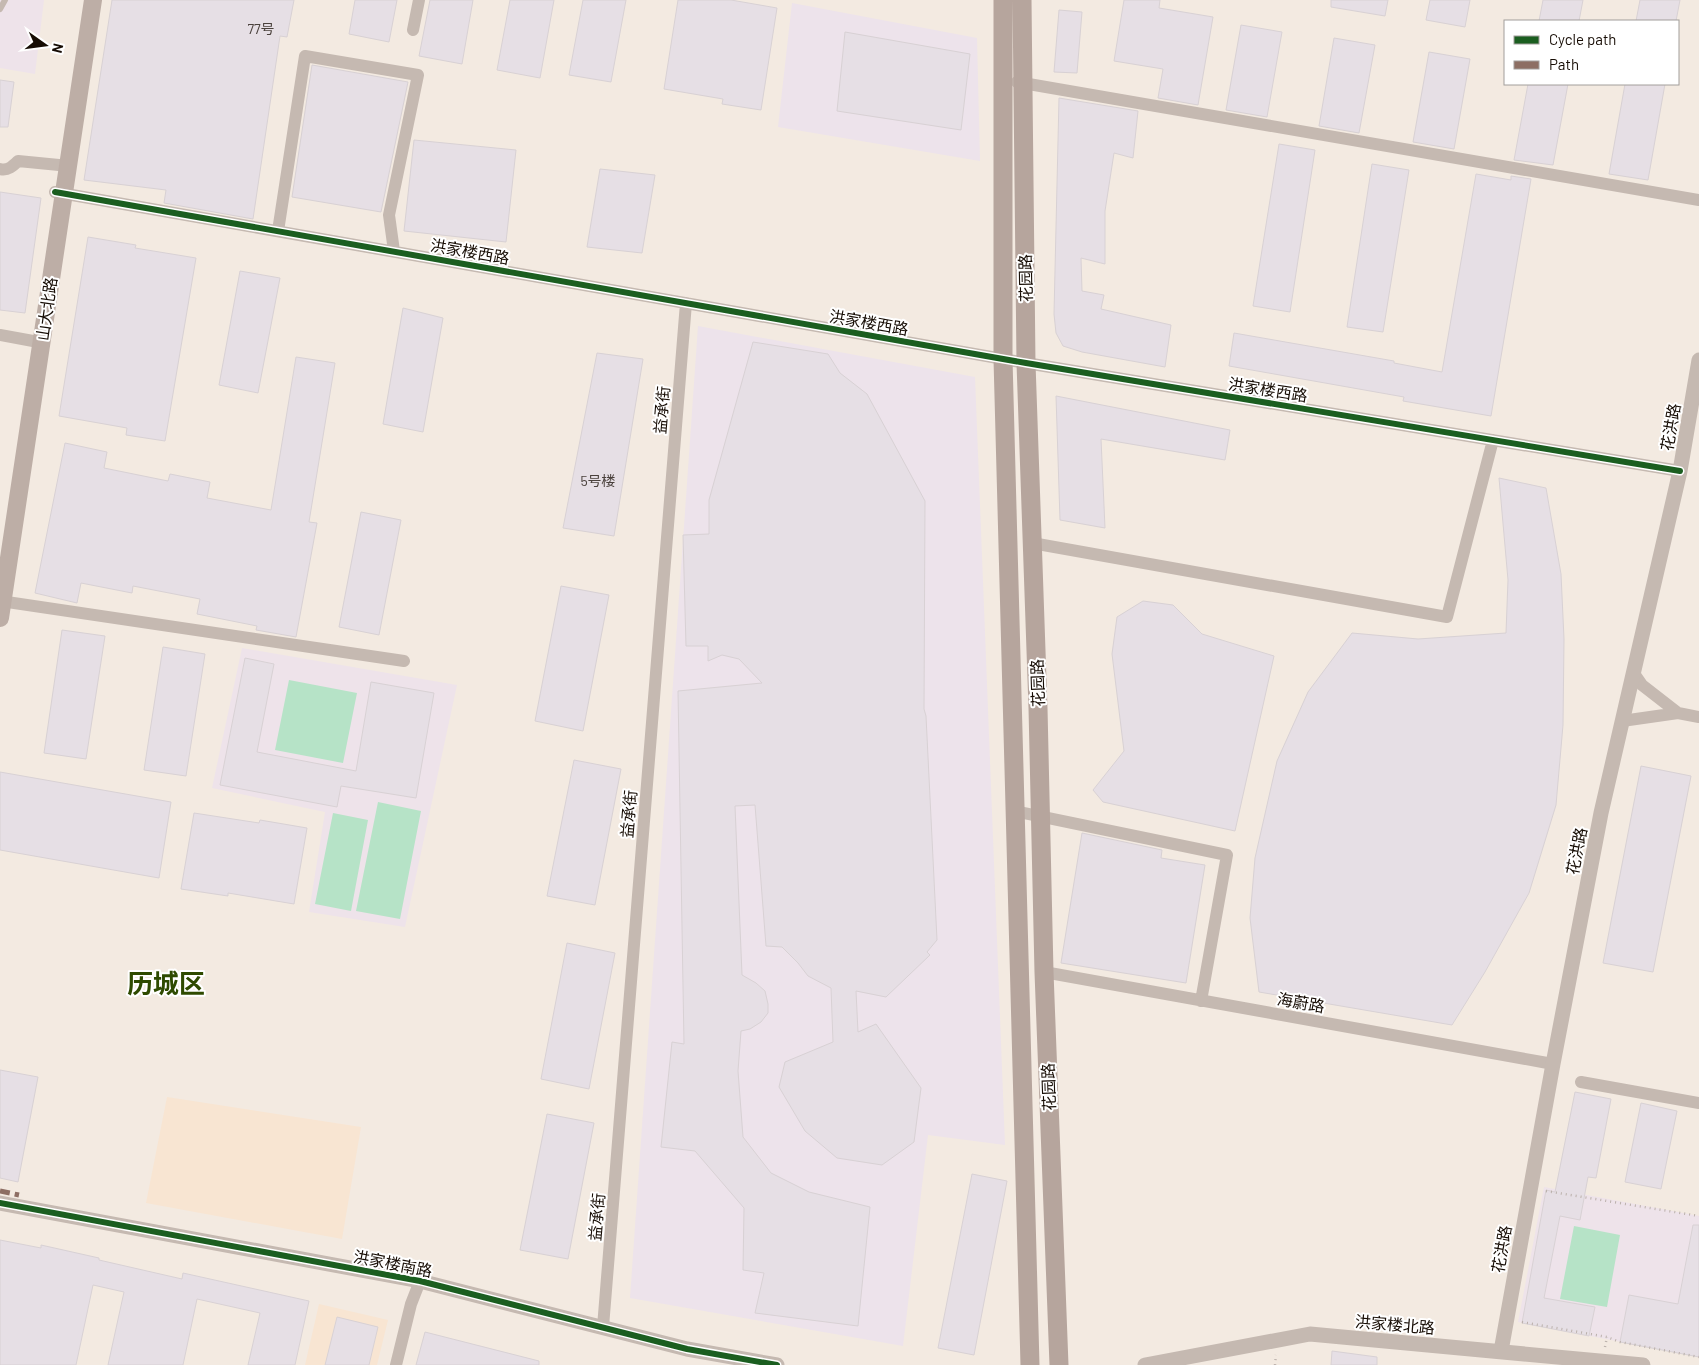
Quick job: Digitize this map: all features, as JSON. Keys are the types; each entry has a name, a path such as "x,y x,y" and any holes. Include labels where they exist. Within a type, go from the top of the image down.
{"main road":[{"name":"山大北路","path":"1,607 59,192 59,165 85,0"},
{"name":"山大北路","path":"0,565 33,341 93,0"},
{"name":"花园路","path":"1003,0 1003,360 1030,1365"},
{"name":"花园路","path":"1022,0 1026,363 1044,972 1059,1365"}],"street":[{"path":"413,30 419,0"},
{"path":"278,231 305,56 418,75 389,215 394,251"},
{"path":"1003,80 1699,200"},
{"path":"0,170 13,167 18,160 59,165"},
{"name":"洪家楼西路","path":"59,192 1003,360 1680,470"},
{"name":"益承街","path":"603,1327 686,303"},
{"path":"0,335 33,341"},
{"name":"花洪路","path":"1501,1351 1552,1064 1602,813 1680,470 1699,360"},
{"path":"1032,543 1447,617 1493,440"},
{"path":"1,607 404,661"},
{"path":"1633,672 1642,685 1678,713"},
{"path":"1622,721 1678,713 1699,717"},
{"path":"1014,811 1227,855 1201,1001"},
{"name":"海蔚路","path":"1044,972 1552,1064"},
{"path":"1581,1082 1699,1103"},
{"name":"洪家楼南路","path":"0,1203 420,1282 687,1348 777,1365"},
{"path":"396,1365 411,1304 420,1282"},
{"name":"洪家楼北路","path":"1145,1365 1310,1334 1643,1365"}],"lane":[{"path":"0,9 5,0"}],"path":[{"path":"1545,1200 1546,1190 1699,1216"},
{"path":"1524,1314 1522,1324 1607,1337 1620,1342 1699,1357"},
{"path":"1275,1365 1276,1354"}],"shaded area":[{"path":"0,0 44,0 35,74 0,68"},
{"path":"792,3 977,38 980,161 778,127"},
{"path":"698,326 975,377 1005,1145 928,1135 903,1346 630,1298"},
{"path":"242,648 457,685 405,927 309,912 325,812 212,788"},
{"path":"167,1097 361,1127 342,1239 146,1203"},
{"path":"1544,1187 1699,1216 1699,1357 1518,1322"},
{"path":"319,1304 388,1320 377,1365 305,1365"}],"green space":[{"path":"289,680 357,693 343,763 275,750"},
{"path":"378,802 421,811 400,919 356,911"},
{"path":"333,813 368,820 351,911 315,904"},
{"path":"1574,1226 1620,1235 1607,1307 1560,1299"}],"building":[{"path":"112,0 294,0 287,37 280,36 253,219 164,203 166,190 84,180"},
{"path":"355,0 397,0 389,42 349,34"},
{"path":"430,0 473,0 462,64 419,56"},
{"path":"510,0 554,0 540,78 497,70"},
{"path":"583,0 626,0 611,82 569,75"},
{"path":"678,0 731,0 777,8 761,110 722,104 723,99 664,89"},
{"path":"1124,0 1160,0 1159,8 1213,17 1198,105 1158,98 1163,69 1114,61"},
{"path":"1331,0 1388,0 1385,16 1331,7"},
{"path":"1430,0 1470,0 1465,27 1426,20"},
{"path":"1543,0 1583,0 1579,20 1539,20"},
{"path":"1640,0 1680,0 1676,20 1636,20"},
{"path":"1059,10 1082,12 1077,73 1054,72"},
{"path":"1241,25 1282,32 1267,117 1226,110"},
{"path":"845,32 970,54 961,130 837,111"},
{"path":"1334,38 1375,45 1359,133 1319,126"},
{"path":"1429,52 1470,59 1454,149 1413,142"},
{"path":"312,65 408,82 381,212 292,197"},
{"path":"0,80 14,82 8,127 0,127"},
{"path":"1528,85 1568,85 1553,165 1514,160"},
{"path":"1625,85 1665,85 1648,180 1609,174"},
{"path":"1059,98 1138,111 1133,158 1114,153 1105,211 1105,264 1081,258 1082,291 1104,295 1101,309 1171,325 1165,367 1082,352 1063,346 1056,333 1054,314"},
{"path":"414,140 516,150 506,242 404,231"},
{"path":"1279,144 1315,150 1290,312 1253,306"},
{"path":"1372,164 1409,170 1383,332 1347,327"},
{"path":"600,169 655,175 642,253 587,247"},
{"path":"1476,174 1511,180 1511,176 1531,179 1491,416 1403,401 1404,397 1229,366 1234,333 1394,361 1394,363 1442,372"},
{"path":"0,192 41,198 25,313 0,310"},
{"path":"88,237 136,245 135,248 196,258 165,441 126,435 127,428 59,416"},
{"path":"240,271 280,278 258,393 219,385"},
{"path":"403,308 443,318 423,432 383,424"},
{"path":"753,342 828,354 840,373 867,394 925,501 924,709 926,716 937,940 927,952 930,955 886,997 856,991 858,1032 876,1024 921,1088 914,1142 882,1165 837,1158 805,1131 779,1087 785,1062 833,1042 831,988 808,976 782,947 766,946 755,805 735,806 742,975 765,991 768,1004 768,1013 761,1022 750,1029 741,1031 738,1071 743,1137 771,1173 809,1192 870,1207 858,1326 755,1313 764,1273 743,1270 744,1208 695,1151 661,1147 672,1042 684,1044 678,691 762,683 739,659 722,655 708,661 708,646 686,646 683,535 709,534 709,500"},
{"path":"597,353 643,359 614,536 563,528"},
{"path":"296,357 335,363 309,522 317,523 296,637 256,630 257,626 197,614 200,599 133,586 132,593 81,583 77,603 35,593 65,443 107,452 104,468 168,481 170,474 210,482 207,498 271,510"},
{"path":"1056,396 1230,430 1225,460 1101,439 1105,528 1060,520"},
{"path":"1499,478 1546,488 1561,574 1564,639 1563,725 1556,805 1529,893 1485,972 1452,1025 1259,992 1250,918 1255,858 1277,761 1308,692 1352,633 1418,639 1506,633 1508,580"},
{"path":"361,512 401,520 379,635 339,627"},
{"path":"561,586 609,595 583,731 535,721"},
{"path":"1143,601 1173,605 1202,634 1274,656 1235,831 1103,802 1093,790 1124,751 1112,654 1117,617"},
{"path":"62,630 105,636 86,759 44,753"},
{"path":"163,647 205,654 186,776 144,770"},
{"path":"245,658 274,664 257,752 356,771 371,682 434,693 416,798 341,786 337,807 220,785"},
{"path":"574,760 621,769 595,905 547,896"},
{"path":"1641,766 1691,776 1653,972 1603,963"},
{"path":"0,772 171,802 159,878 0,850"},
{"path":"194,813 259,823 260,820 307,828 294,904 228,893 228,896 181,889"},
{"path":"1082,833 1162,850 1161,858 1205,865 1186,983 1061,963"},
{"path":"567,943 615,953 589,1089 541,1079"},
{"path":"0,1070 38,1077 18,1182 0,1178"},
{"path":"1575,1092 1611,1099 1596,1178 1588,1177 1580,1220 1560,1216 1544,1298 1595,1307 1589,1336 1522,1323 1546,1190 1555,1192"},
{"path":"1641,1103 1677,1111 1661,1189 1625,1182"},
{"path":"547,1114 594,1123 568,1259 520,1250"},
{"path":"972,1174 1007,1181 974,1355 938,1348"},
{"path":"1693,1225 1699,1225 1699,1357 1620,1342 1629,1295 1678,1304"},
{"path":"0,1240 41,1248 41,1245 182,1279 183,1273 309,1301 295,1365 248,1365 260,1313 197,1299 183,1365 108,1365 124,1292 93,1285 76,1365 0,1365"},
{"path":"337,1317 378,1327 369,1365 325,1365"},
{"path":"425,1332 539,1361 539,1365 416,1365"},
{"path":"1332,1351 1377,1357 1377,1365 1331,1365"}],"marked path":[{"path":"0,1191 19,1195"}],"cycle path":[{"path":"55,192 1026,363 1680,471"},
{"path":"0,1203 420,1281 687,1349 777,1365"}],"district":[{"name":"历城区","path":"166,982"}]}
